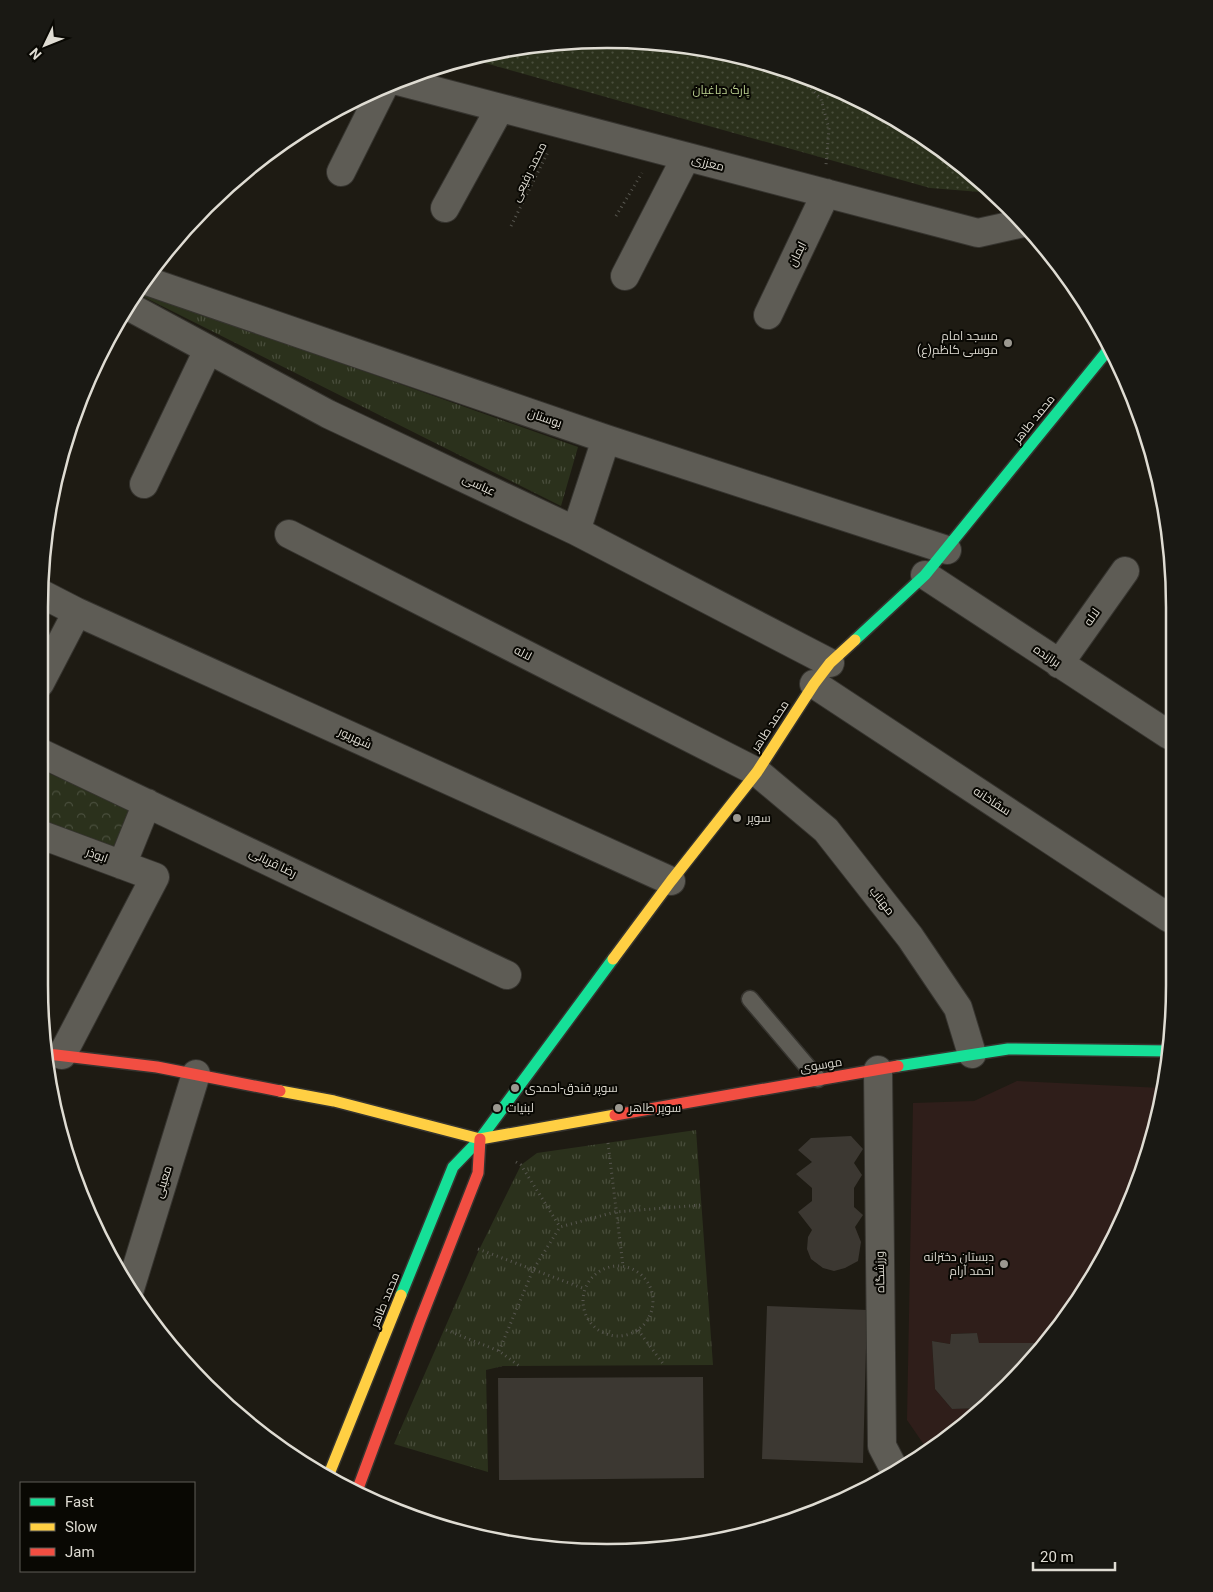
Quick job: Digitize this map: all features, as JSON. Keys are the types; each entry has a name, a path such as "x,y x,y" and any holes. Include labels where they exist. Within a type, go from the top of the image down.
{"main road":[{"name":"محمد طاهر","path":"331,1472 452,1167 480,1139 671,880 757,772 822,674 925,574 947,550 1105,354"},
{"name":"موسوی","path":"480,1139 818,1079 1008,1049 1162,1050"},
{"path":"55,1055 158,1067 334,1101 480,1139 478,1173 420,1321 359,1487"}],"street":[{"name":"معززی","path":"409,84 978,233 1015,225"},
{"path":"341,172 379,96"},
{"path":"445,208 500,108"},
{"path":"625,276 686,157"},
{"name":"ایمان","path":"768,315 826,193"},
{"name":"بوستان","path":"151,283 606,439 947,550"},
{"name":"عباسی","path":"134,309 328,414 576,531 822,674"},
{"path":"144,484 208,350"},
{"path":"576,531 606,439"},
{"name":"لاله","path":"289,534 757,772"},
{"name":"لاله","path":"1059,664 1125,571"},
{"name":"برازنده","path":"925,574 1166,733"},
{"name":"شهریور","path":"48,597 76,612 671,880"},
{"path":"47,669 76,612"},
{"name":"سقاخانه","path":"822,674 1166,916"},
{"name":"رضا قربانی","path":"47,756 507,975"},
{"name":"مهتاب","path":"757,772 826,830 910,937 958,1008 972,1054"},
{"path":"122,864 147,803"},
{"name":"ابوذر","path":"47,837 155,877 55,1055"},
{"name":"ورزشگاه","path":"878,1070 882,1446 892,1466"},
{"name":"معینی","path":"132,1281 196,1074"}],"lane":[{"path":"750,999 818,1079"}],"path":[{"path":"807,85 820,99 829,129 826,158"},
{"name":"محمد رفیعی","path":"511,226 562,124"},
{"path":"616,216 656,149"},
{"path":"608,1142 623,1266"},
{"path":"521,1165 560,1227"},
{"path":"499,1351 533,1270 560,1227 616,1212 701,1205"},
{"path":"479,1250 585,1289"},
{"path":"623,1266 634,1270 644,1278 650,1288 653,1299 652,1311 646,1322 638,1330 628,1335 617,1336 606,1334 596,1329 584,1311 583,1300 585,1289 591,1279 600,1271 611,1267 623,1266"},
{"path":"444,1329 499,1351 519,1366"},
{"path":"638,1330 664,1365"}],"shaded area":[{"name":"دبستان دخترانه احمد آرام","path":"1017,1081 1156,1088 1136,1165 1108,1233 1091,1265 1071,1296 1036,1343 979,1343 977,1333 951,1334 950,1344 932,1341 935,1389 952,1409 972,1408 924,1445 907,1420 913,1103 974,1101"}],"green space":[{"name":"پارک دباغیان","path":"606,48 679,52 716,58 751,67 786,77 820,90 886,122 947,163 982,192 930,188 481,62 534,52"},
{"path":"144,293 578,447 561,506 142,296"},
{"path":"47,773 130,809 112,850 47,822"},
{"path":"696,1130 713,1365 503,1366 486,1370 488,1472 394,1444 479,1250 521,1165 537,1153"}],"building":[{"path":"851,1136 863,1149 854,1163 862,1175 854,1188 854,1207 863,1215 855,1227 861,1242 858,1261 834,1271 823,1268 811,1259 807,1249 808,1237 812,1230 798,1212 812,1201 812,1188 796,1174 812,1162 798,1150 811,1138"},
{"path":"767,1306 867,1310 863,1463 762,1459"},
{"path":"977,1333 979,1343 1036,1343 1002,1381 972,1408 952,1409 935,1389 932,1341 950,1344 951,1334"},
{"path":"703,1377 704,1478 499,1480 498,1378"}],"traffic: fast":[{"path":"855,640 925,575 1105,354"},
{"path":"401,1295 453,1167 480,1139 613,959"},
{"path":"898,1066 1008,1049 1162,1051"}],"traffic: slow":[{"path":"613,959 671,881 757,772 814,684 830,663 855,640"},
{"path":"280,1091 334,1101 480,1139 615,1115"},
{"path":"330,1472 401,1295"}],"traffic: jam":[{"path":"52,1054 157,1067 280,1091"},
{"path":"615,1115 898,1066"},
{"path":"359,1487 420,1321 478,1173 480,1139"}],"place":[{"name":"مسجد امام موسی کاظم(ع)","path":"1008,343"},
{"name":"سوپر","path":"737,818"},
{"name":"سوپر فندق-احمدی","path":"515,1088"},
{"name":"لبنیات","path":"497,1108"},
{"name":"سوپر طاهر","path":"619,1108"},
{"name":"دبستان دخترانه احمد آرام","path":"1004,1264"}]}
